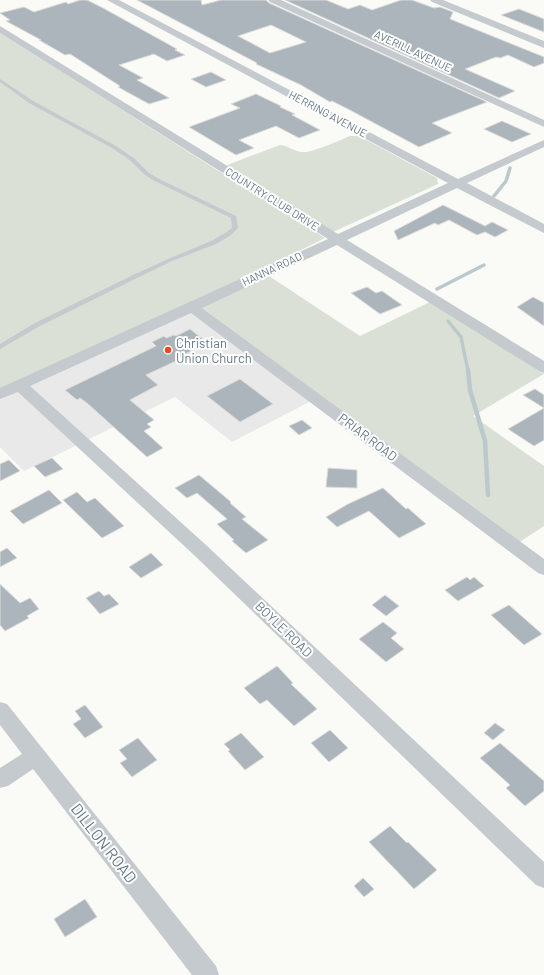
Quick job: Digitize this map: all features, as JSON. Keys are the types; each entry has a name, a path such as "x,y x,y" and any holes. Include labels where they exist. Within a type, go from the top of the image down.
{"street":[{"name":"HERRING AVENUE","path":"112,0 544,229"},
{"name":"AVERILL AVENUE","path":"273,0 544,124"},
{"path":"435,0 544,45"},
{"name":"COUNTRY CLUB DRIVE","path":"0,29 544,368"},
{"name":"HANNA ROAD","path":"0,394 192,307 544,143"},
{"name":"PRIAR ROAD","path":"192,307 544,568"},
{"name":"BOYLE ROAD","path":"20,384 200,550 544,877"},
{"name":"DILLON ROAD","path":"0,710 207,975"},
{"path":"0,779 36,756"}],"lane":[{"path":"0,80 31,102 114,147 133,160 147,174 157,180 234,217 236,228 231,233 207,246 170,260 131,278 26,331 0,347"}],"shaded area":[{"path":"0,33 325,238 259,271 0,389"},
{"path":"350,136 359,136 437,178 438,184 333,232 227,165 280,145 297,151 307,152"},
{"path":"269,276 360,336 430,302 544,374 473,416 544,466 544,526 515,545 201,307"},
{"path":"192,301 319,397 232,442 175,397 24,471 0,447 0,389"}],"building":[{"path":"80,0 87,0 103,8 177,49 175,50 185,55 167,61 154,54 119,65 143,78 137,80 169,98 149,104 118,87 120,86 70,54 65,55 6,21 10,20 0,13 24,7 34,12 66,2 68,4"},
{"path":"137,0 201,0 202,5 221,0 266,0 269,3 487,102 432,123 452,133 419,147 348,109 332,101 330,102 301,85 256,64 257,63","holes":["271,25 306,42 270,53 238,36"]},
{"path":"285,0 326,0 348,9 360,5 372,10 401,0 412,0 434,8 440,7 453,12 450,19 544,57 544,63 534,67 508,55 500,58 496,57 465,69 515,91 499,98"},
{"path":"519,9 544,19 544,32 501,15"},
{"path":"211,72 226,80 206,87 191,79"},
{"path":"256,94 281,106 280,107 295,114 292,115 320,130 299,138 276,126 239,140 254,148 236,155 189,127 240,108 231,104"},
{"path":"502,121 531,134 512,142 484,129"},
{"path":"443,205 485,226 492,222 508,230 495,237 485,232 477,235 449,220 438,225 435,223 398,240 394,231"},
{"path":"367,287 376,293 382,291 402,305 380,314 351,293"},
{"path":"533,297 544,303 544,326 517,307"},
{"path":"190,329 205,341 188,349 191,351 176,359 178,360 146,375 158,385 130,400 154,420 147,424 151,427 144,431 163,448 147,457 87,403 80,398 77,400 65,390 156,346 152,342 164,336 166,338 174,335 176,336"},
{"path":"240,379 273,404 240,422 207,396"},
{"path":"535,389 544,395 544,408 523,395"},
{"path":"544,408 544,440 534,446 508,429"},
{"path":"302,420 312,428 299,435 289,426"},
{"path":"52,458 63,469 45,477 34,466"},
{"path":"9,460 20,471 0,481 0,464"},
{"path":"328,468 357,470 357,488 326,487"},
{"path":"199,475 246,517 242,519 268,540 246,553 232,541 234,540 217,524 227,519 197,493 187,498 175,488"},
{"path":"383,488 406,509 408,508 426,524 399,538 369,511 337,527 326,517 348,504"},
{"path":"49,490 62,503 23,524 10,511"},
{"path":"77,492 87,502 95,498 124,526 102,538 63,500"},
{"path":"7,548 17,558 0,567 0,552"},
{"path":"151,553 163,565 141,578 129,567"},
{"path":"467,577 470,580 474,577 484,586 458,601 445,590"},
{"path":"0,584 20,603 30,598 39,609 27,616 29,618 5,631 0,625"},
{"path":"99,591 104,596 109,594 119,604 100,614 86,598"},
{"path":"385,595 399,606 386,616 372,605"},
{"path":"509,605 542,634 524,645 491,615"},
{"path":"383,622 397,633 391,638 404,649 386,662 359,639"},
{"path":"277,666 293,683 291,684 317,709 294,726 267,700 260,704 244,688"},
{"path":"85,705 103,727 85,738 73,724 81,719 75,711"},
{"path":"495,723 505,730 493,740 484,733"},
{"path":"330,730 348,748 329,762 311,743"},
{"path":"241,733 264,757 245,770 228,751 230,750 224,744"},
{"path":"138,738 157,760 132,777 120,763 127,759 119,750"},
{"path":"500,743 544,781 544,791 525,806 506,788 510,785 480,758"},
{"path":"390,826 437,870 414,889 369,842"},
{"path":"363,878 374,889 364,897 354,886"},
{"path":"85,899 97,917 65,937 54,919"}],"waterway":[{"path":"494,196 506,181 510,168"},
{"path":"437,289 484,265"},
{"path":"448,321 461,337 468,371"},
{"path":"468,370 470,390 485,441 488,495"}],"place":[{"name":"Christian Union Church","path":"168,350"}]}
